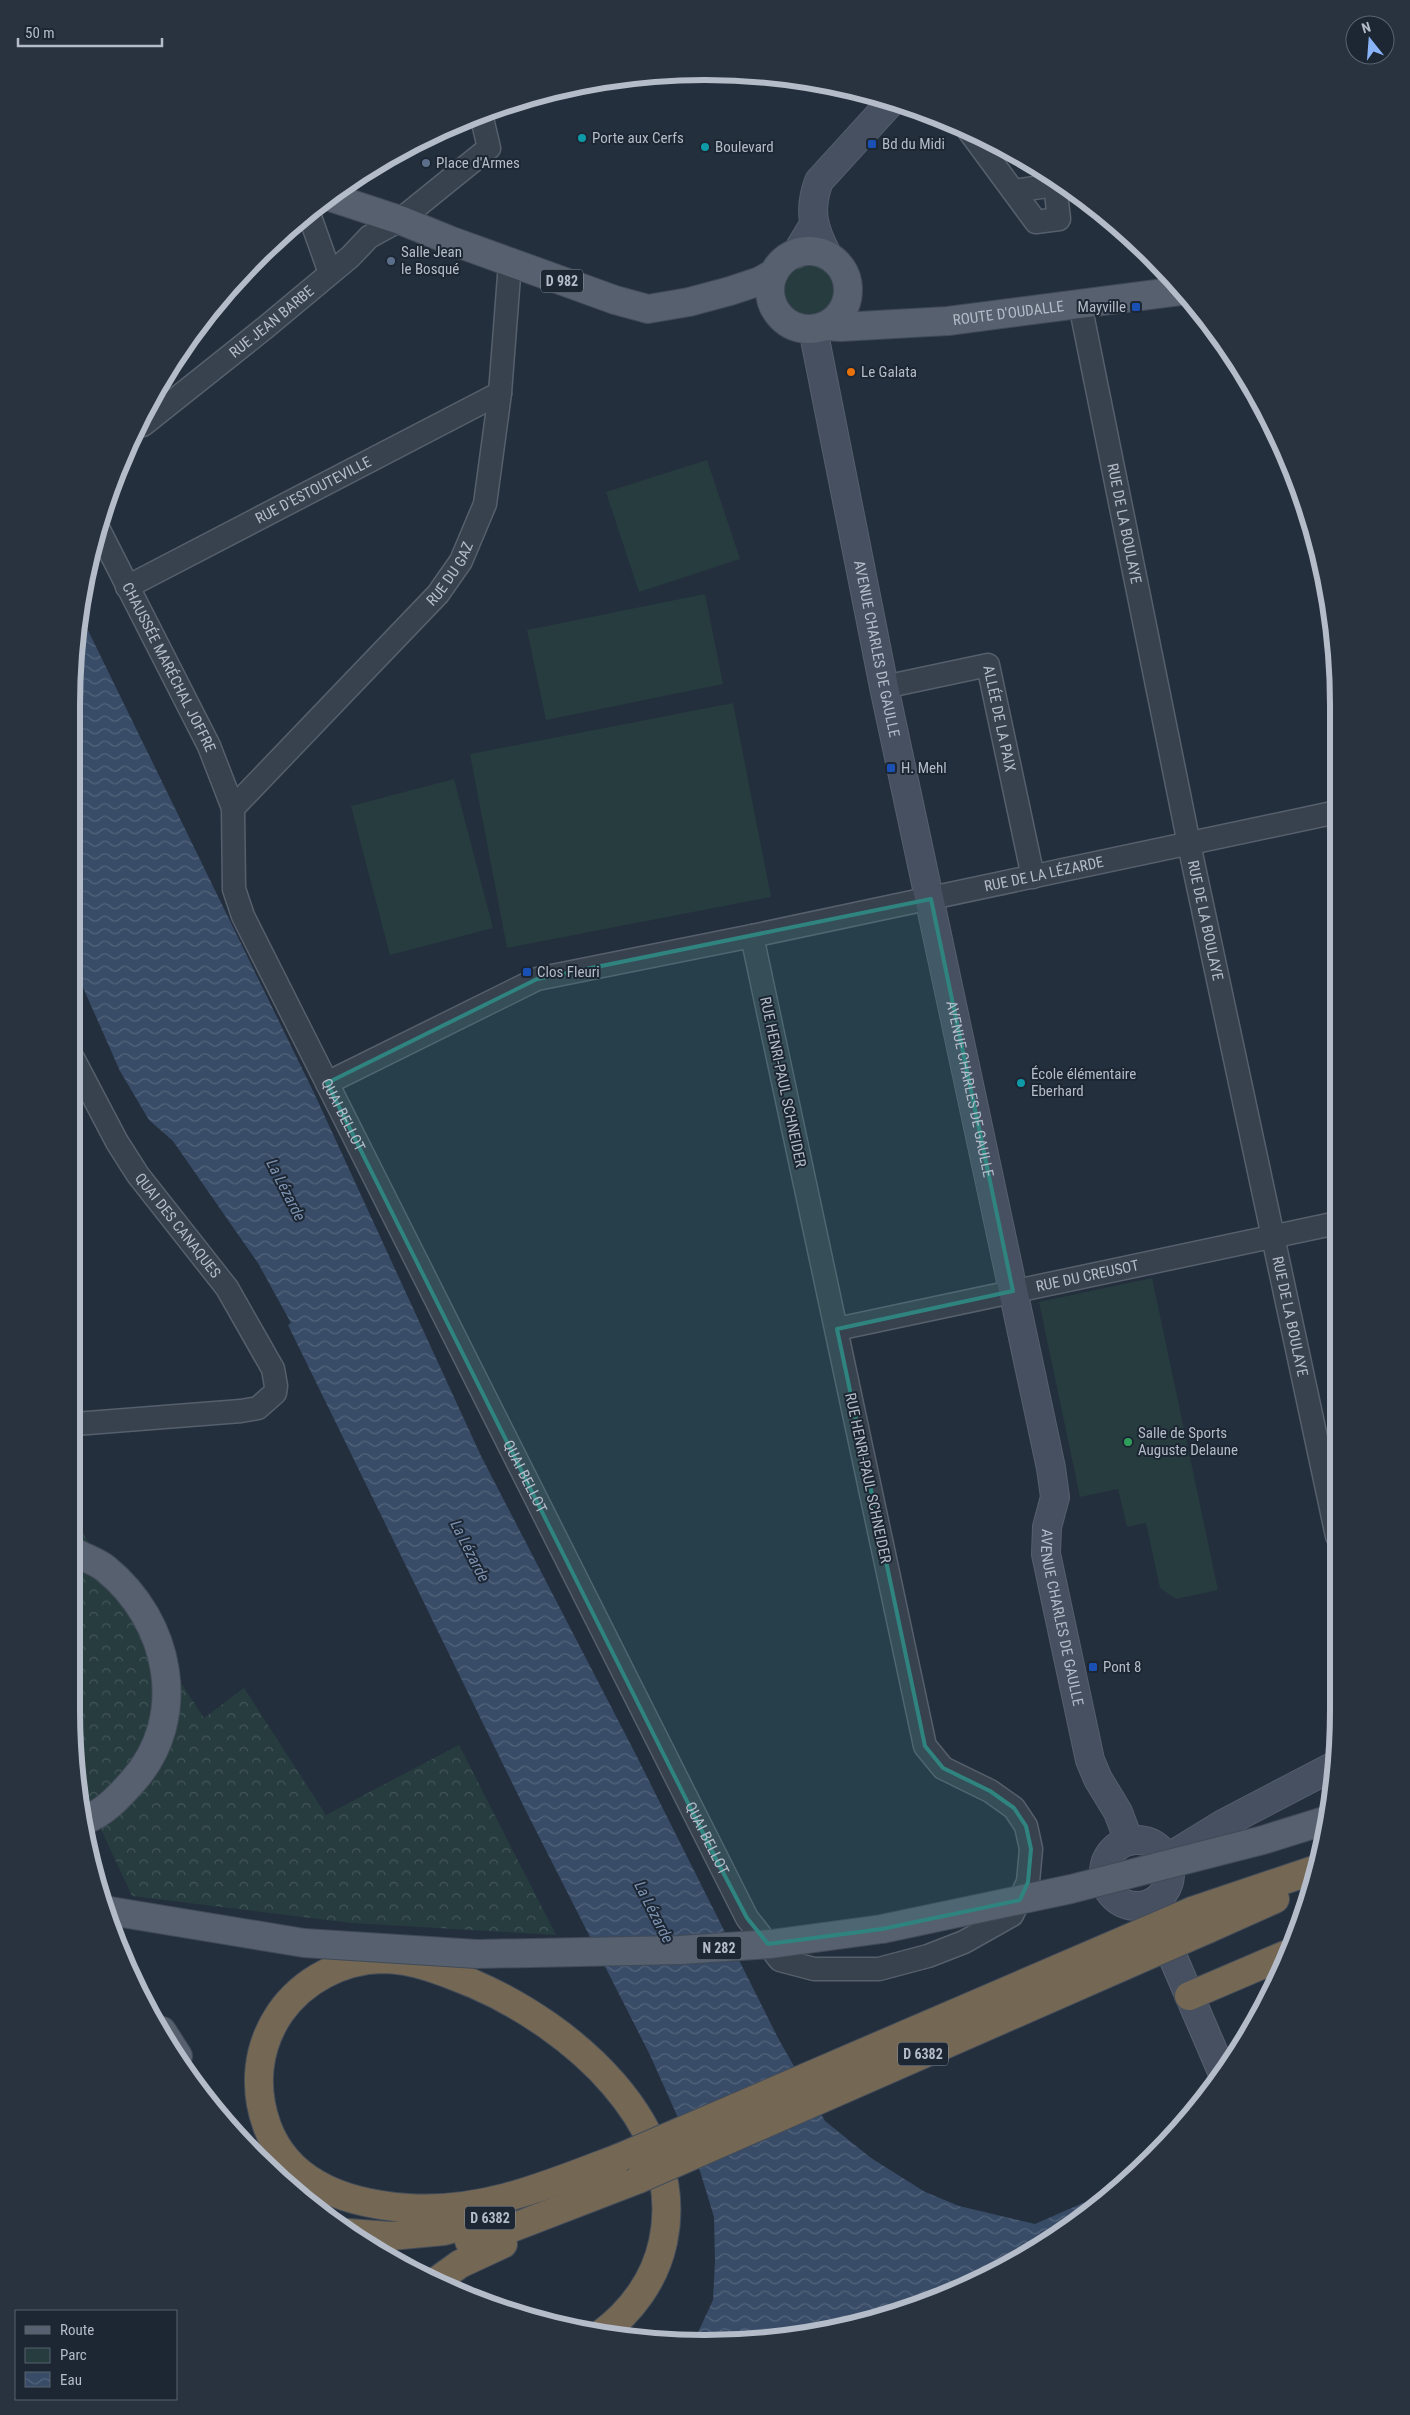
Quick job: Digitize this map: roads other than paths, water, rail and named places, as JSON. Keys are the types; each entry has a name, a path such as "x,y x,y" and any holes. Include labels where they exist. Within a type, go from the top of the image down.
{"highway":[{"name":"D 6382","path":"391,2250 442,2248 491,2236 639,2179 1200,1920 1309,1872"},
{"name":"D 6382","path":"365,2234 392,2236 444,2231 495,2216 552,2192 620,2157 1200,1920 1304,1888"},
{"path":"1189,1996 1278,1958"},
{"path":"607,2327 635,2301 652,2273 661,2252 665,2233 668,2196 666,2179 657,2154 640,2121 607,2077 570,2040 550,2025 507,1999 447,1973 419,1964 380,1959 352,1963 335,1969 305,1986 294,1995 275,2022 261,2054 258,2083 259,2098 268,2130 276,2146 299,2173 317,2186 356,2201 425,2209 468,2207 535,2191 620,2157"},
{"path":"442,2277 460,2264 639,2179"}],"main road":[{"name":"D 982","path":"338,200 400,220 510,263 615,300 648,309 689,302 730,291 760,281 774,273"},
{"path":"810,252 828,256 839,265 846,278 848,292 845,306 833,321 819,327 803,328 789,323 777,312 770,293 774,273 780,265 796,254 810,252"},
{"name":"D 982","path":"730,291 759,297 773,303"},
{"name":"ROUTE D'OUDALLE","path":"819,327 948,321 1174,292"},
{"path":"845,306 867,326"},
{"path":"80,1555 106,1568 136,1601 160,1644 168,1687 161,1733 147,1766 117,1800 97,1816 90,1819"},
{"name":"N 282","path":"113,1912 304,1943 477,1954 680,1950 771,1944 882,1929 1071,1889 1264,1840 1320,1822"}],"street":[{"path":"796,254 813,226 815,190 819,181 886,107"},
{"path":"400,220 489,148 483,121"},
{"path":"977,142 1013,191"},
{"name":"RUE JEAN BARBE","path":"149,421 266,327 369,237 400,220"},
{"path":"311,221 330,273"},
{"path":"813,226 828,256"},
{"name":"RUE DU GAZ","path":"233,808 438,594 461,561 485,504 500,393 510,263"},
{"name":"RUE DE LA BOULAYE","path":"1080,304 1189,844 1330,1503"},
{"name":"AVENUE CHARLES DE GAULLE","path":"819,327 884,687 931,898 1055,1497 1047,1527 1046,1554 1090,1760 1098,1779 1118,1812 1128,1841"},
{"name":"RUE D'ESTOUTEVILLE","path":"128,587 500,393"},
{"name":"CHAUSSÉE MARÉCHAL JOFFRE","path":"103,537 209,746 233,808"},
{"name":"ALLÉE DE LA PAIX","path":"884,687 988,665 1034,877"},
{"name":"QUAI BELLOT","path":"233,808 234,889 243,916 747,1918 780,1960 814,1969 879,1969 928,1956 964,1942"},
{"name":"RUE DE LA LÉZARDE","path":"327,1083 537,979 752,936 1330,814"},
{"name":"RUE HENRI-PAUL SCHNEIDER","path":"752,936 925,1746 943,1768 990,1791 1014,1808 1026,1826 1032,1848 1028,1882 1012,1915 964,1942"},
{"name":"QUAI DES CANAQUES","path":"80,1071 117,1142 138,1176 227,1288 273,1369 276,1386 275,1393 258,1408 80,1424"},
{"name":"RUE DU CREUSOT","path":"837,1329 1330,1224"},
{"path":"1166,1859 1223,1824 1327,1770"},
{"path":"1137,1840 1154,1845 1166,1859 1169,1876 1167,1884 1163,1892 1149,1903 1136,1906 1122,1902 1108,1889 1104,1879 1104,1869 1112,1852 1119,1845 1137,1840"},
{"path":"1149,1903 1219,2065"}],"water":[{"name":"La Lézarde","path":"85,624 314,1093 481,1456 634,1751 778,2038 825,2121 871,2158 925,2192 959,2206 1035,2224 1096,2197 1052,2230 1018,2251 981,2271 906,2302 867,2314 787,2330 746,2334 697,2335 713,2300 715,2261 714,2217 696,2158 650,2055 524,1807 288,1325 291,1323 258,1263 173,1141 149,1120 120,1071 80,981 80,705"}],"place":[{"name":"Porte aux Cerfs","path":"582,138"},
{"name":"Bd du Midi","path":"872,144"},
{"name":"Boulevard","path":"705,147"},
{"name":"Place d'Armes","path":"426,163"},
{"name":"Salle Jean le Bosqué","path":"391,261"},
{"name":"Mayville","path":"1136,307"},
{"name":"Le Galata","path":"851,372"},
{"name":"H. Mehl","path":"891,768"},
{"name":"Clos Fleuri","path":"527,972"},
{"name":"École élémentaire Eberhard","path":"1021,1083"},
{"name":"Salle de Sports Auguste Delaune","path":"1128,1442"},
{"name":"Pont 8","path":"1093,1667"}]}
